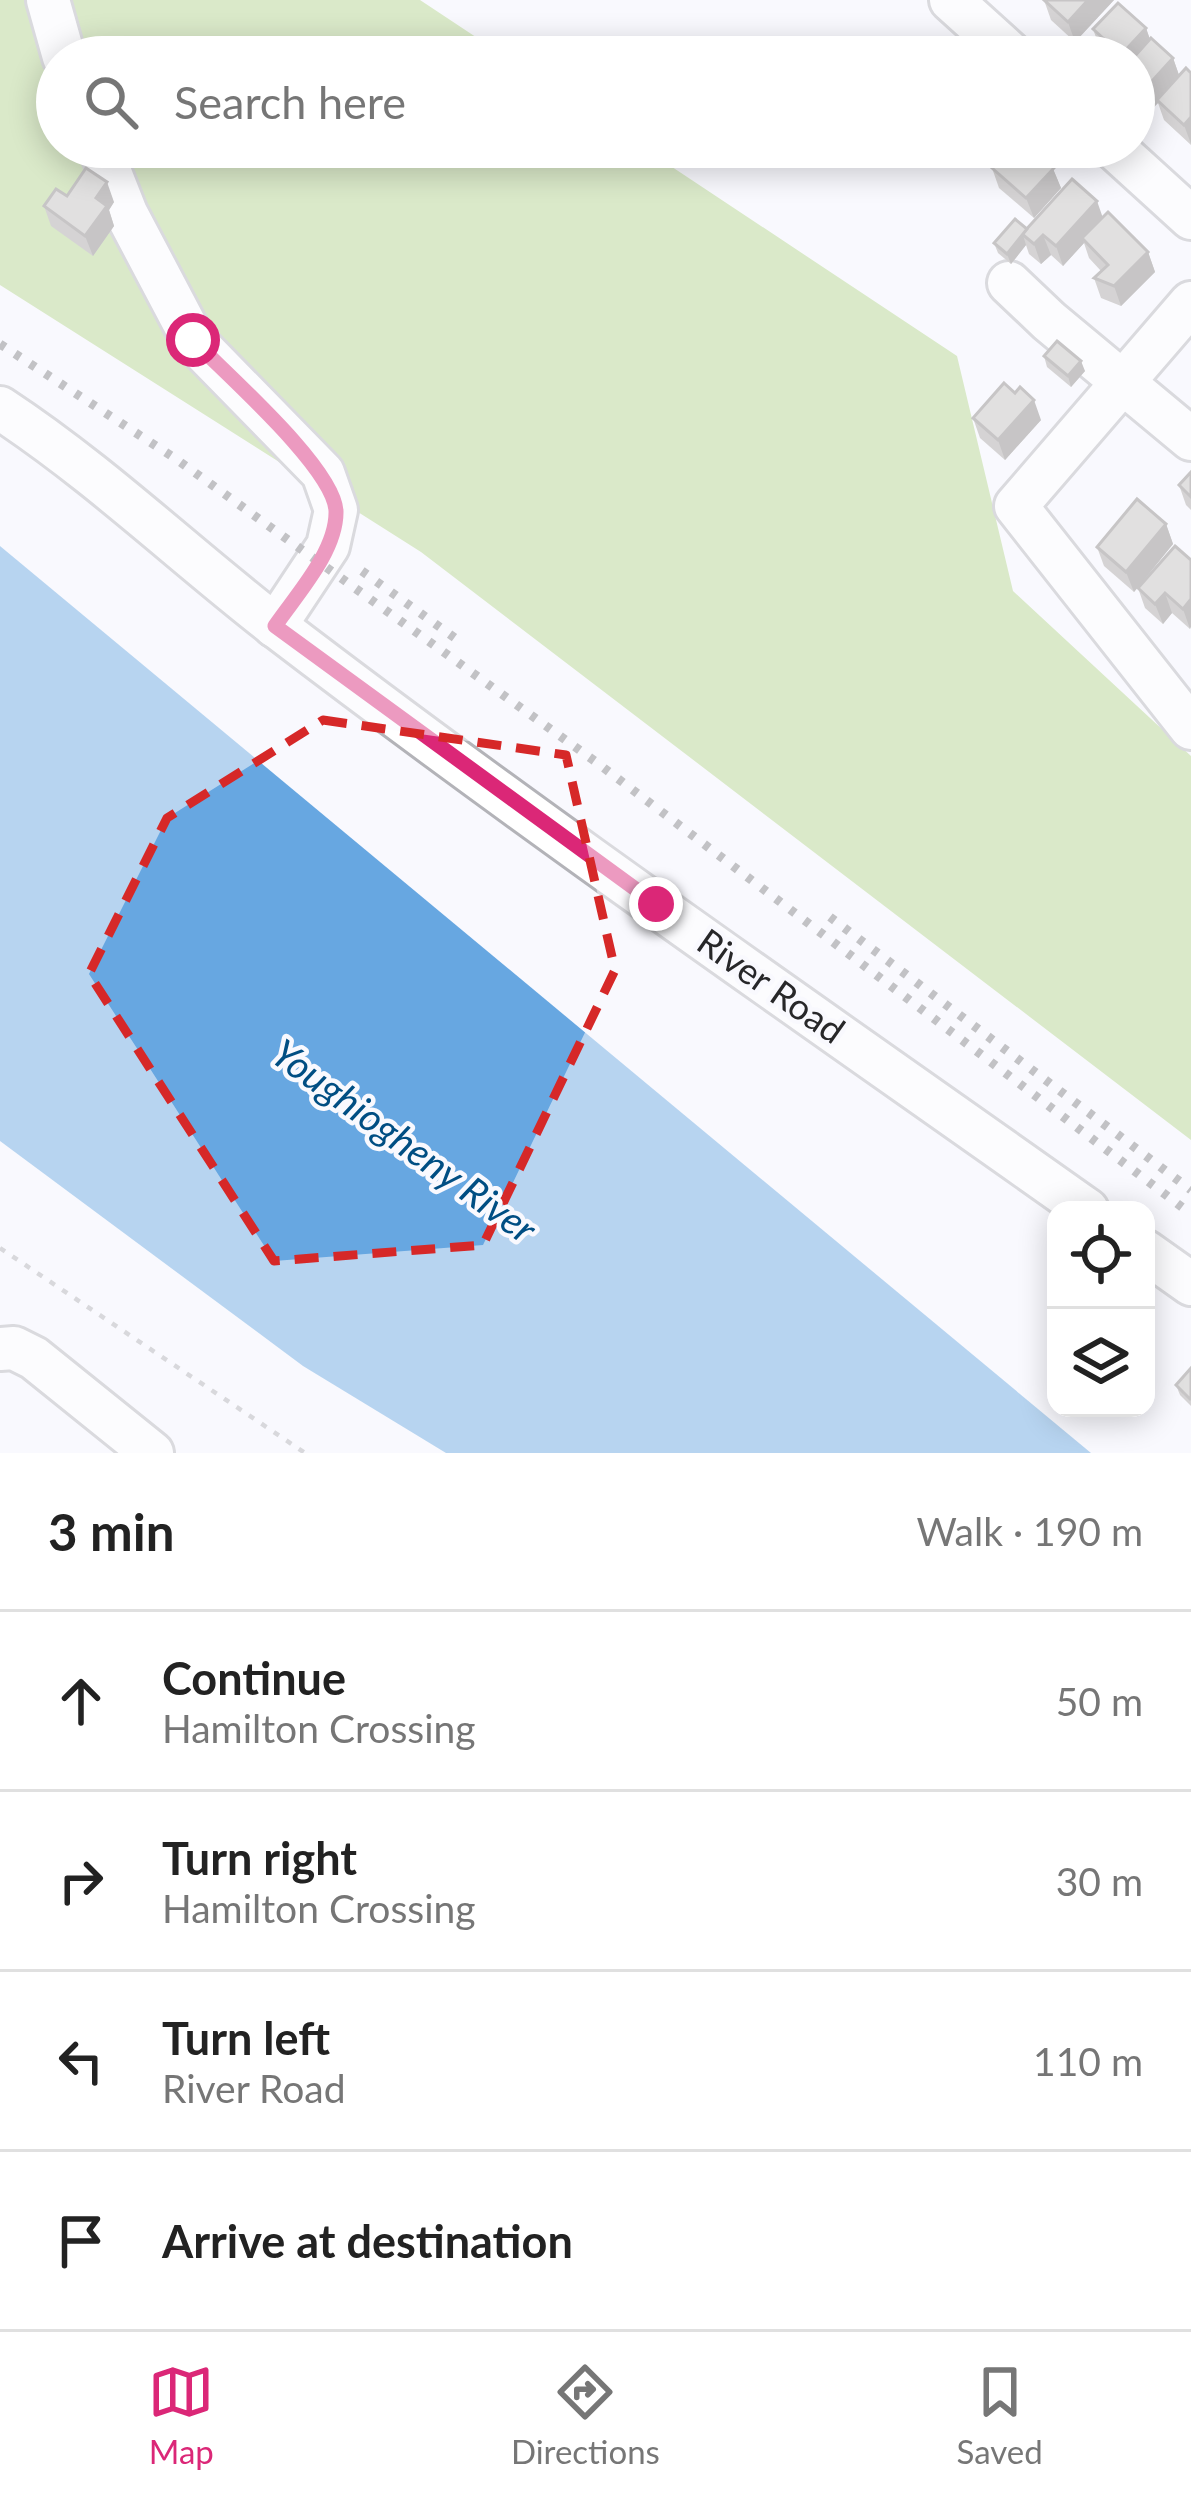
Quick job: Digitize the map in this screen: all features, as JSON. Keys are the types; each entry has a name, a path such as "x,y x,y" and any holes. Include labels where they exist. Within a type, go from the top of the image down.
{"street":[{"path":"48,0 58,36"},
{"path":"951,0 991,36"},
{"path":"108,168 126,213 193,340 323,473 336,510 328,546 275,626"},
{"path":"1136,168 1191,218"},
{"path":"1009,283 1191,439"},
{"path":"1191,303 1016,506 1191,728"},
{"name":"River Road","path":"0,408 52,442 275,626 1074,1201"},
{"path":"1155,1258 1191,1284"},
{"path":"0,1349 14,1348 34,1358 152,1453"}],"path":[{"path":"0,1247 305,1453"}],"highlighted area":[{"path":"323,720 566,755 615,970 483,1245 274,1261 89,974 167,818"}],"green space":[{"path":"0,0 420,0 474,36 36,36 36,168 674,168 957,356 1013,591 1191,756 1191,1140 421,552 0,285"}],"water":[{"name":"Youghiogheny River","path":"0,546 1091,1453 446,1453 303,1366 0,1141"}],"building":[{"path":"1044,0 1088,0 1068,22"},
{"path":"1118,3 1146,28 1139,36 1101,36 1093,29"},
{"path":"1155,42 1173,58 1155,78"},
{"path":"1186,68 1191,73 1191,117 1184,125 1157,100"},
{"path":"86,168 107,182 96,198 107,206 85,236 44,206 56,189 67,196"},
{"path":"992,168 1054,168 1026,198"},
{"path":"1072,179 1097,201 1056,246 1043,235 1034,244 1022,234"},
{"path":"1108,212 1148,252 1114,286 1094,278 1108,265 1082,238"},
{"path":"1015,219 1027,229 1007,254 994,243"},
{"path":"1057,341 1081,361 1068,376 1044,356"},
{"path":"1004,383 1015,393 1020,387 1034,400 998,440 973,418"},
{"path":"1191,472 1191,497 1179,485"},
{"path":"1137,499 1166,524 1126,572 1097,547"},
{"path":"1175,546 1191,560 1191,599 1183,609 1165,593 1155,604 1138,588"},
{"path":"1191,1368 1191,1398 1190,1399 1176,1385"}],"railway":[{"path":"0,344 176,459 596,762 1191,1214"},
{"path":"362,571 459,641"},
{"path":"830,917 1191,1190"}],"route":[{"path":"193,340 323,473 336,510 328,546 275,626 656,904"}]}
